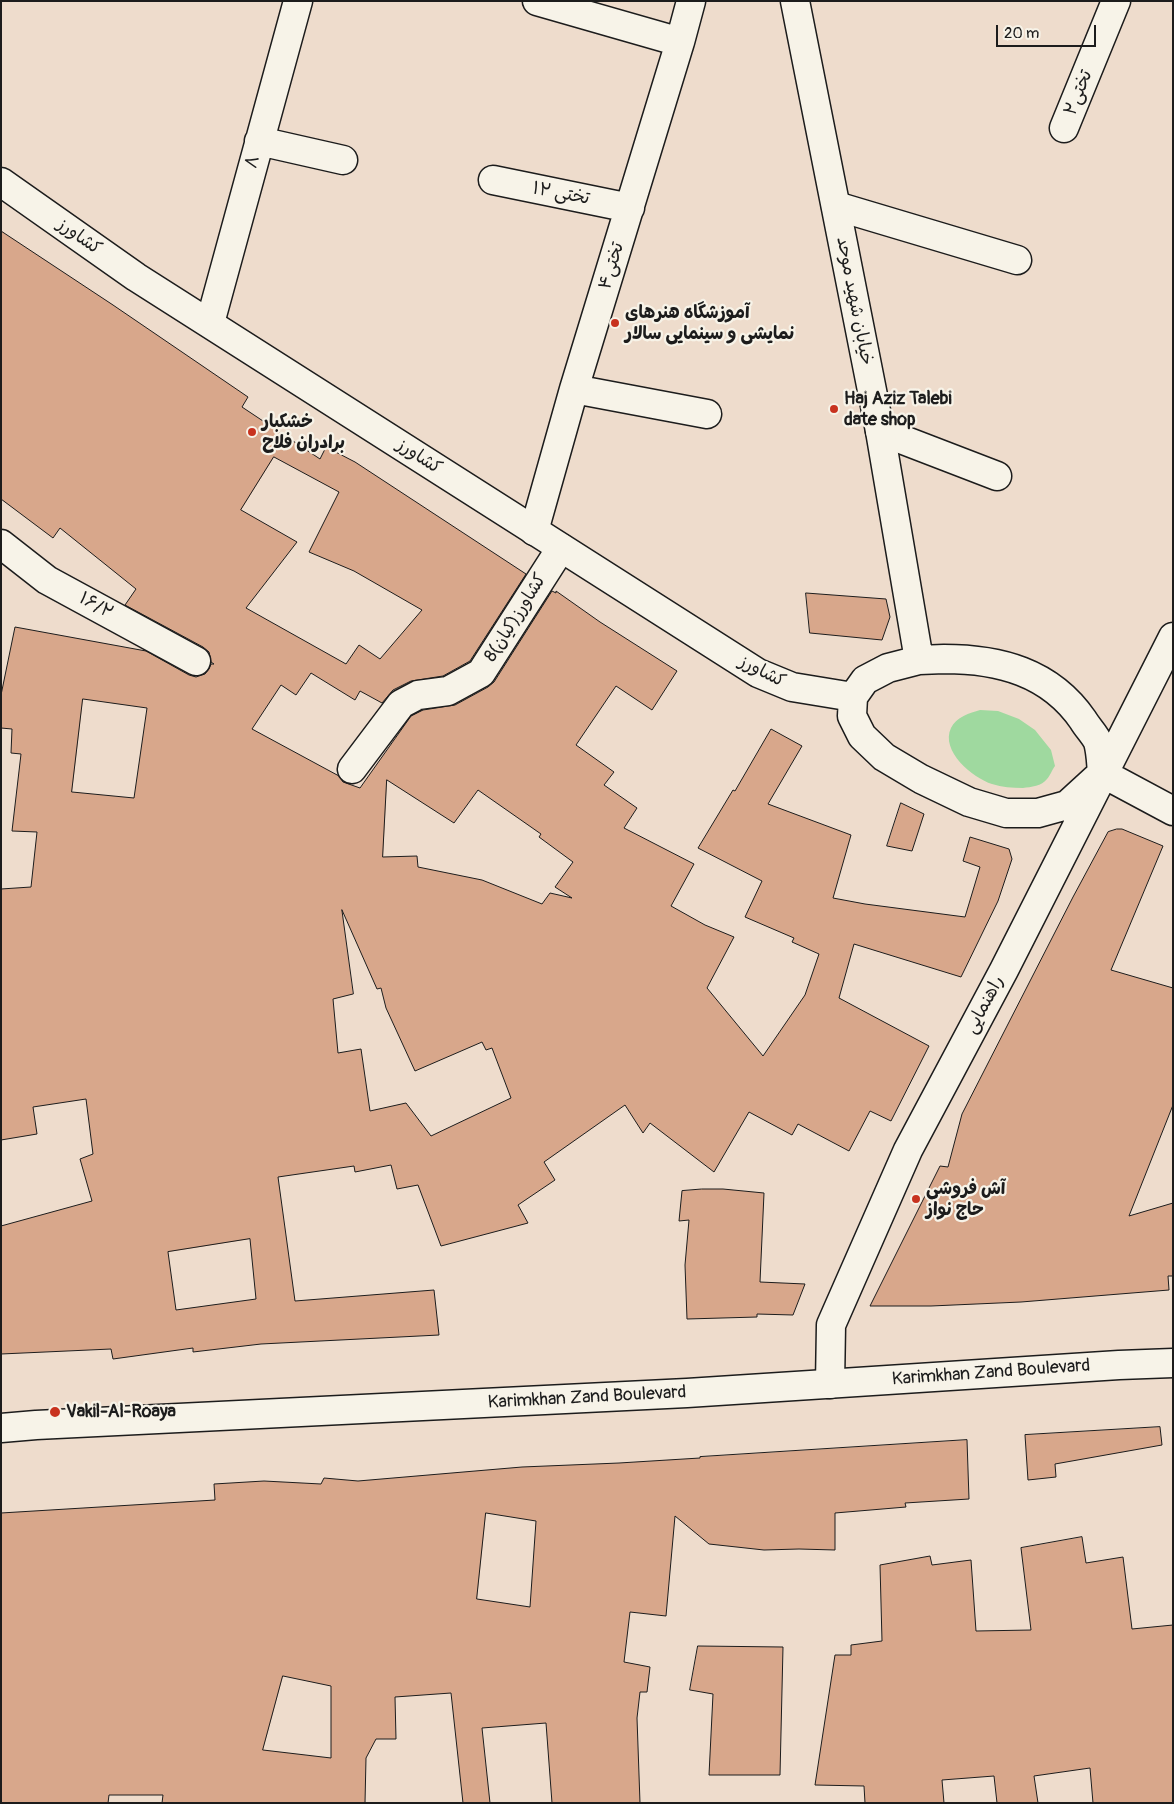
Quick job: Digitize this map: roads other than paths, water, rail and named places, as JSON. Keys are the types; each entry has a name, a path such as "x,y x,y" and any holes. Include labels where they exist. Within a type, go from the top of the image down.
{"street":[{"name":"۸","path":"210,323 258,141 298,1"},
{"path":"537,1 680,42"},
{"name":"تختی۴","path":"534,531 574,389 691,1"},
{"name":"خیابان شهید موحد","path":"795,1 880,431 919,660"},
{"name":"تختی۲","path":"1064,128 1116,1"},
{"path":"258,141 343,160"},
{"name":"۱۲ تختی","path":"493,180 630,208"},
{"name":"کشاورز","path":"1,182 136,277 758,672 792,687 853,697"},
{"path":"836,206 1017,260"},
{"path":"574,389 707,414"},
{"path":"880,431 998,476"},
{"name":"۱۶/۲","path":"1,544 47,580 196,661"},
{"name":"8کشاورز(کیان)","path":"352,769 401,704 418,695 448,690 482,673 561,548"},
{"name":"راهنمایی","path":"830,1384 831,1326 908,1150 1004,970 1173,636"},
{"path":"970,659 1000,664 1029,674 1050,686 1077,712 1098,741 1102,773 1066,805 1038,813 1006,813 969,802 921,779 884,756 862,736 852,716 853,697 865,680 888,668 919,660 970,659"},
{"path":"1102,773 1173,811"},
{"name":"Karimkhan Zand Boulevard","path":"1,1428 601,1397 1173,1363"}],"place":[{"name":"آموزشگاه هنرهای نمایشی و سینمایی سالار","path":"615,323"},
{"name":"Haj Aziz Talebi date shop","path":"834,409"},
{"name":"خشکبار برادران فلاح","path":"252,432"},
{"name":"آش فروشی حاج نواز","path":"916,1199"},
{"name":"Vakil-Al-Roaya","path":"55,1412"}]}
